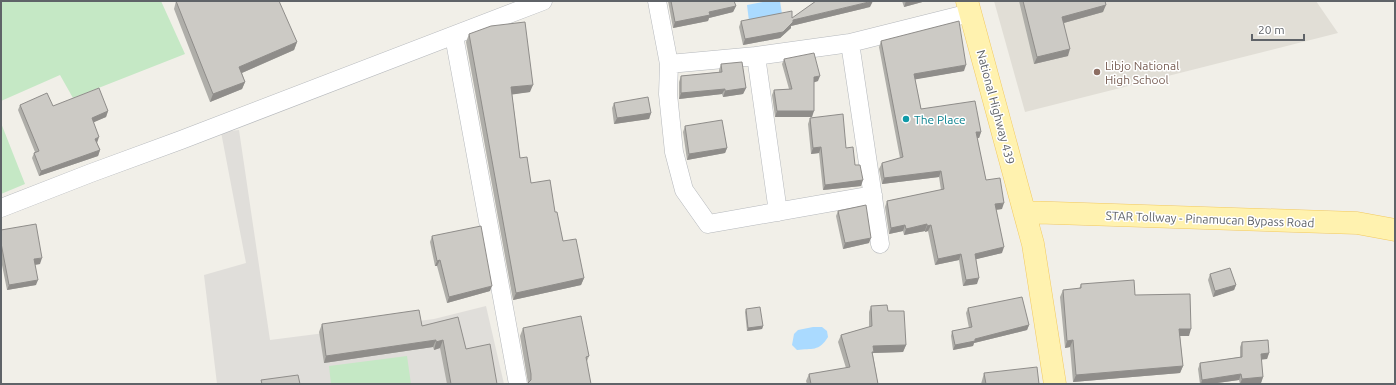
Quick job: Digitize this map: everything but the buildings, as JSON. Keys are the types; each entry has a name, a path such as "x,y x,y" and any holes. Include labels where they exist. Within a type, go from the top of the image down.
{"main road":[{"name":"National Highway 439","path":"968,7 1033,244 1055,384"},
{"name":"STAR Tollway - Pinamucan Bypass Road","path":"1024,212 1357,223 1395,230"}],"street":[{"path":"1,208 543,1"},
{"path":"657,1 669,64 668,94 674,152 684,190 708,224 873,195"},
{"path":"669,64 756,56 850,43 968,7"},
{"path":"454,36 518,384"},
{"path":"850,43 880,244"},
{"path":"756,56 778,212"}],"shaded area":[{"name":"Libjo National High School","path":"994,1 1316,1 1338,33 1025,112"},
{"path":"239,130 270,340 434,319 486,306 504,384 217,384 204,275 246,263 221,132"}],"green space":[{"path":"1,1 161,1 185,54 73,98 60,75 1,101"},
{"path":"1,123 25,184 1,194"},
{"path":"407,356 411,384 331,384 329,366"}],"water":[{"path":"768,1 780,1 782,14 749,21 747,5"},
{"path":"822,327 827,331 828,337 825,342 815,348 797,350 792,345 794,334 798,330"}],"place":[{"name":"Libjo National High School","path":"1097,72"},
{"name":"The Place","path":"906,119"}]}
